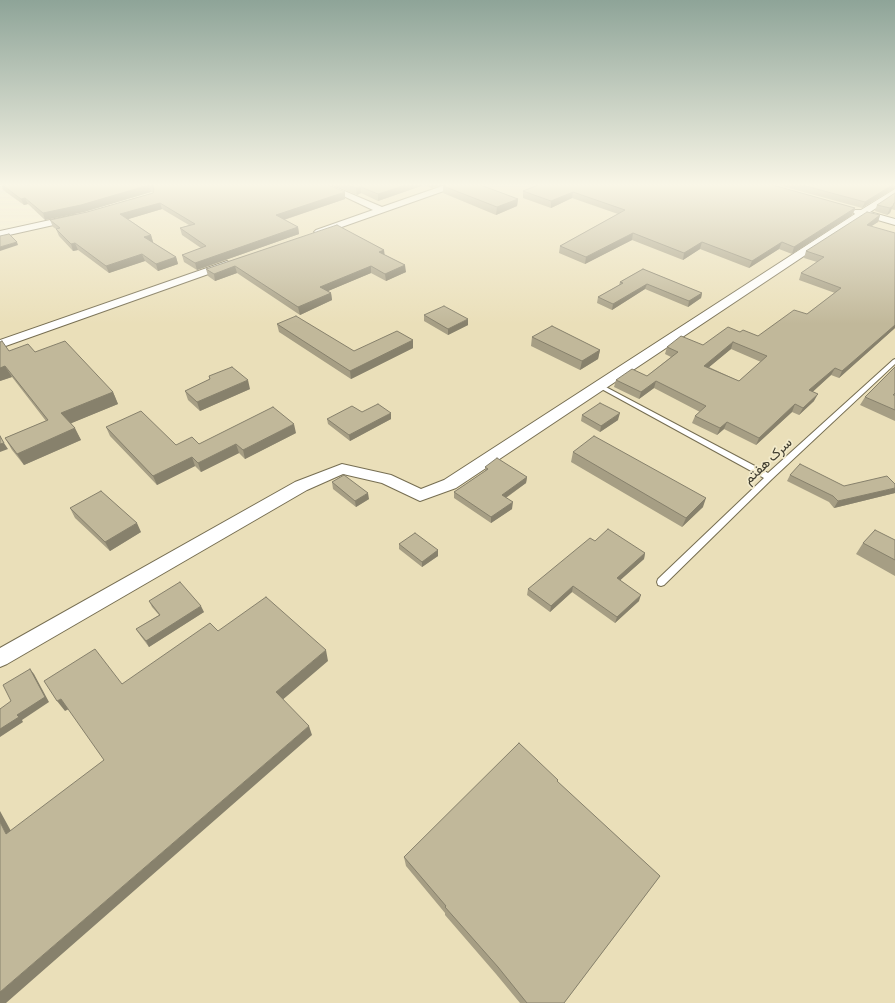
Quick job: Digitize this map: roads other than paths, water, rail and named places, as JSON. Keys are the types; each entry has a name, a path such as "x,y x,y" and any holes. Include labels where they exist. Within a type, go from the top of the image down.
{"street":[{"path":"0,234 14,231"},
{"path":"306,236 321,231"},
{"path":"0,658 301,486 342,469 386,479 420,495 450,484 836,231"},
{"path":"0,329 5,342 240,260"}],"lane":[{"name":"سرک هفتم","path":"661,582 769,477 895,361"},
{"path":"600,386 769,477"}]}
